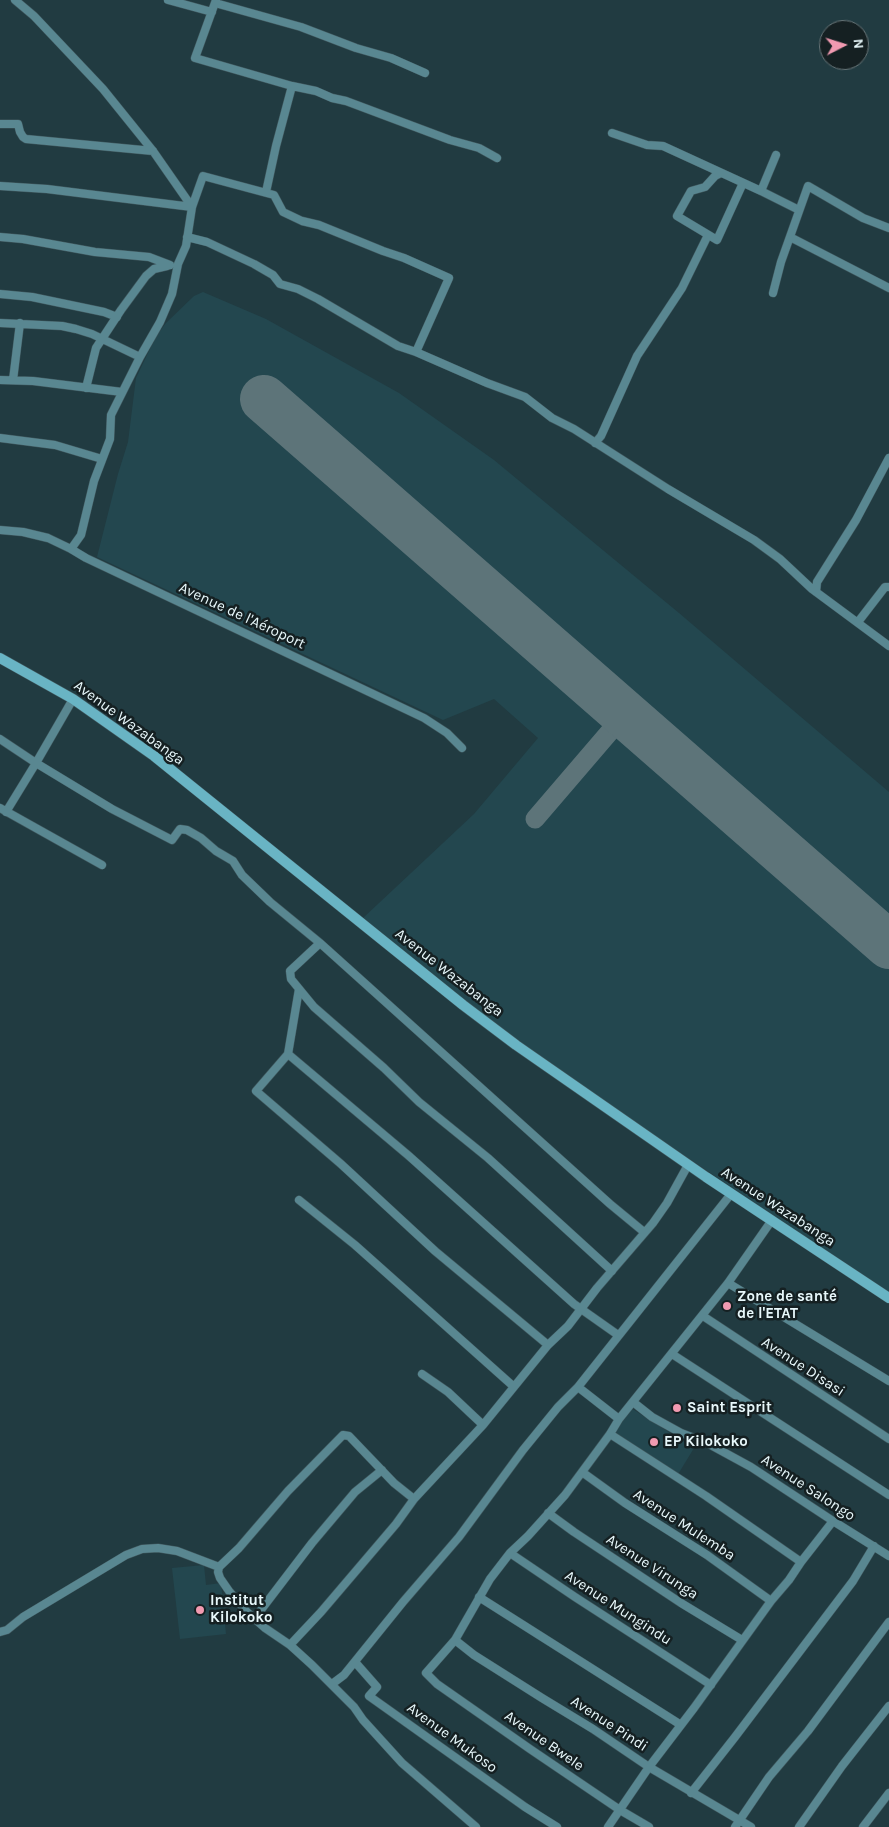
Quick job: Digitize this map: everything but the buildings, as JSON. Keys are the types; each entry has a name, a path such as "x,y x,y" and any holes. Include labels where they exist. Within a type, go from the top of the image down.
{"main road":[{"name":"Avenue Wazabanga","path":"0,658 73,699 154,756 516,1045 688,1165 889,1298"}],"street":[{"path":"15,0 34,16 103,89 153,151 192,207"},
{"path":"168,0 212,12"},
{"path":"425,73 390,58 356,48 301,27 216,1 195,58 316,91 332,98 372,109 450,140 479,148 497,158"},
{"path":"266,192 292,86"},
{"path":"0,124 18,124 20,132 26,139 153,151"},
{"path":"612,133 647,145 663,146 799,210"},
{"path":"762,191 776,155"},
{"path":"721,173 715,176 705,187 691,191 677,216 716,240 743,183"},
{"path":"71,549 80,535 94,481 110,439 112,415 140,357 160,322 172,294 174,265 186,246 192,207 203,176 274,195 284,212 302,221 319,225 404,258 449,278 416,352"},
{"path":"0,186 47,189 192,207"},
{"path":"773,293 781,262 808,186 864,218 889,228"},
{"path":"595,443 605,427 637,356 682,288 708,235"},
{"path":"0,237 95,252 149,257 174,265"},
{"path":"187,237 207,242 254,264 272,275 280,284 318,299 398,346 525,397 552,418 574,429 754,540 780,559 816,592 889,646"},
{"path":"790,237 889,288"},
{"path":"86,388 96,348 146,276 154,269 174,265"},
{"path":"0,294 32,297 104,312 117,317"},
{"path":"0,323 20,323 76,329 103,339 140,357"},
{"path":"13,380 20,323"},
{"path":"0,380 122,392"},
{"path":"0,438 55,445 102,459"},
{"path":"816,592 817,582 856,520 889,460"},
{"name":"Avenue de l'Aéroport","path":"0,530 23,532 48,538 86,558 424,718 447,732 462,748"},
{"path":"858,622 885,587 889,587"},
{"path":"73,699 36,763 3,810 71,846 102,865"},
{"path":"0,739 112,809 172,840 182,828 201,838 216,851 233,861 242,875 270,902 320,943 610,1204 644,1232"},
{"path":"320,943 290,970 291,979 314,1007 384,1068 419,1102 488,1158 612,1271"},
{"path":"298,989 288,1054 256,1091 341,1164 435,1251 548,1345"},
{"path":"288,1054 373,1125 574,1304 618,1335"},
{"path":"290,1645 328,1605 396,1524 414,1499 483,1425 548,1345 568,1326 667,1203 688,1165"},
{"path":"332,1684 344,1675 402,1602 459,1537 541,1429 578,1387 731,1194"},
{"path":"298,1200 355,1245 513,1386"},
{"path":"455,1640 490,1579 510,1552 548,1513 582,1472 619,1419 703,1316 772,1220"},
{"path":"728,1282 889,1381"},
{"name":"Avenue Disasi","path":"703,1316 889,1439"},
{"path":"672,1354 889,1495"},
{"path":"422,1374 448,1392 483,1425"},
{"path":"578,1387 619,1419"},
{"name":"Avenue Salongo","path":"633,1402 652,1417 681,1433 707,1443 751,1467 889,1556"},
{"path":"610,1434 706,1496 801,1562"},
{"path":"219,1567 239,1548 288,1491 343,1435 349,1436 394,1483 414,1499"},
{"path":"254,1619 312,1543 355,1492 382,1470"},
{"name":"Avenue Mulemba","path":"582,1472 714,1560 771,1601"},
{"name":"Avenue Virunga","path":"548,1513 681,1603 742,1640"},
{"path":"608,1827 649,1767 771,1601 790,1580 832,1521"},
{"path":"690,1793 735,1737 847,1588 874,1546"},
{"path":"0,1632 7,1630 23,1617 118,1560 142,1549 158,1548 177,1551 219,1567"},
{"name":"Avenue Mungindu","path":"510,1552 575,1598 711,1684"},
{"path":"219,1567 220,1578 254,1619 290,1645 332,1684 402,1763 476,1827"},
{"path":"479,1597 681,1725"},
{"path":"737,1823 769,1778 808,1731 889,1622"},
{"name":"Avenue Pindi","path":"455,1640 474,1655 593,1729 737,1823 750,1827"},
{"name":"Avenue Bwele","path":"455,1640 426,1673 473,1710 620,1810 650,1827"},
{"name":"Avenue Mukoso","path":"355,1662 377,1687 369,1696 518,1802 557,1827"},
{"path":"799,1827 842,1766 889,1706"},
{"path":"863,1827 889,1792"}],"shaded area":[{"path":"203,292 266,319 399,393 494,460 679,613 889,792 889,1293 508,1037 363,918 474,814 538,738 494,699 443,720 97,557 128,442 136,378 156,336 166,323 194,296"},
{"name":"EP Kilokoko","path":"631,1408 694,1448 677,1476 613,1435"},
{"name":"Institut Kilokoko","path":"204,1565 206,1585 221,1583 226,1634 180,1639 172,1568"}],"taxiway":[{"path":"535,819 625,714"}],"runway":[{"path":"264,399 889,945"}],"place":[{"name":"Zone de santé de l'ETAT","path":"727,1306"},
{"name":"Saint Esprit","path":"677,1408"},
{"name":"EP Kilokoko","path":"654,1442"},
{"name":"Institut Kilokoko","path":"200,1610"}]}
